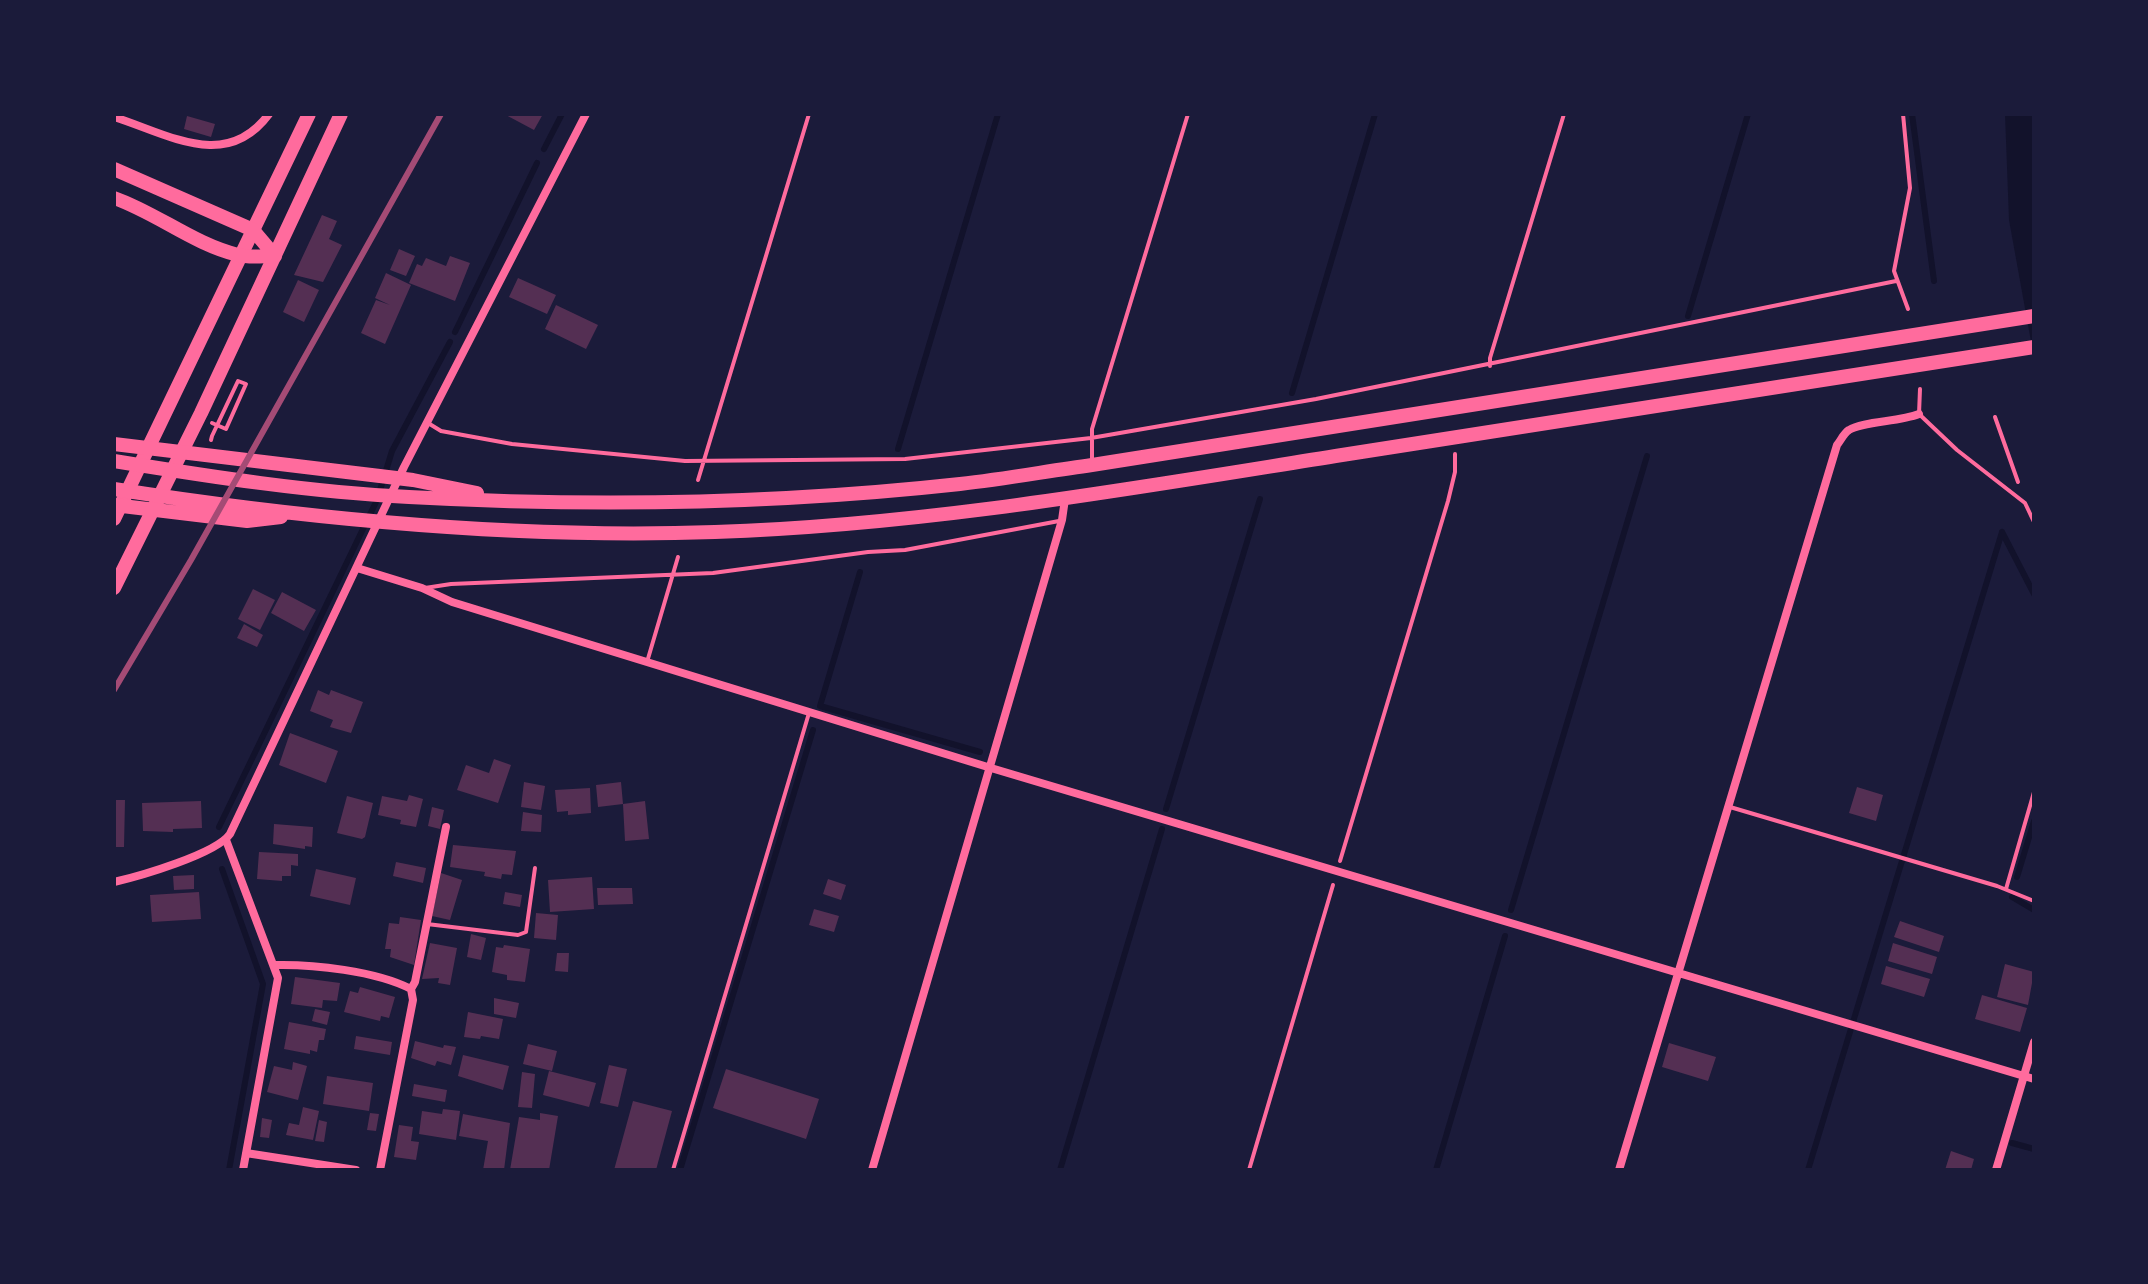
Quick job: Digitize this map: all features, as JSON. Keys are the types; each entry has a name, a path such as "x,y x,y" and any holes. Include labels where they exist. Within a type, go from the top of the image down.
{"main road":[{"path":"114,519 309,114"},
{"path":"114,588 201,413 341,114"},
{"path":"114,169 253,230 275,256"},
{"path":"114,198 139,206 198,240 241,256 275,256"},
{"path":"114,461 223,479 407,497 521,501 640,503 960,484 2034,316"},
{"path":"114,489 305,515 506,531 611,534 842,525 1065,499 2034,347"},
{"path":"116,444 413,480 521,501"},
{"path":"114,505 247,521 305,515"}],"street":[{"path":"114,117 191,144 213,147 230,145 260,126 269,114"},
{"path":"114,882 164,867 226,840 404,467 586,114"},
{"path":"1619,1170 1837,445 1849,430 1859,426 1904,420 1919,414"},
{"path":"872,1170 991,768 1062,520 1065,499"},
{"path":"357,568 422,588 452,602 809,713 2034,1079"},
{"path":"380,1170 413,1000 411,989 415,982 446,827"},
{"path":"226,840 274,965 278,988 243,1170"},
{"path":"274,965 299,965 353,973 411,989"},
{"path":"1996,1170 2034,1042"},
{"path":"246,1153 356,1170"}],"lane":[{"path":"698,480 809,114"},
{"path":"1092,465 1091,438 1188,114"},
{"path":"1490,366 1564,114"},
{"path":"1903,114 1910,188 1896,253 1896,281 1908,309"},
{"path":"428,423 441,431 512,444 705,461 905,459 1091,438 1490,366 1896,281"},
{"path":"1920,389 1919,414 1957,450 2025,503 2034,522"},
{"path":"422,588 451,584 713,573 868,552 905,550 1062,520"},
{"path":"646,663 678,557"},
{"path":"673,1170 809,713"},
{"path":"2006,889 2034,792"},
{"path":"1728,807 2006,889 2034,901"},
{"path":"427,924 518,935 526,932 535,868"}],"path":[{"path":"209,422 226,429 246,384 238,381 211,442"},
{"path":"1995,417 2025,503"},
{"path":"1249,1170 1448,501 1455,472 1453,438"}],"shaded area":[{"path":"2005,114 2034,114 2034,358 2009,220"}],"building":[{"path":"504,114 543,114 534,130"},
{"path":"187,116 215,124 211,137 184,129"},
{"path":"322,215 337,221 329,239 342,245 323,282 294,275"},
{"path":"399,249 415,256 406,276 390,270"},
{"path":"450,256 470,263 455,301 409,283 417,264 422,266 426,258 446,266"},
{"path":"386,273 411,285 385,344 361,333 376,300 390,305 375,298"},
{"path":"518,278 556,295 547,314 509,297"},
{"path":"298,280 319,290 304,322 283,312"},
{"path":"556,305 598,325 586,349 545,329"},
{"path":"253,589 275,600 260,630 238,619"},
{"path":"282,592 316,610 304,631 271,613"},
{"path":"244,624 263,635 257,647 237,638"},
{"path":"318,690 329,695 331,690 363,702 351,733 330,727 333,720 310,711"},
{"path":"290,733 338,751 326,783 279,765"},
{"path":"494,759 511,765 498,803 457,790 466,765 489,773"},
{"path":"524,782 545,786 541,810 521,807"},
{"path":"621,782 623,804 598,807 596,785"},
{"path":"1857,787 1883,795 1876,821 1849,813"},
{"path":"590,788 591,813 568,815 568,811 557,812 555,790"},
{"path":"409,795 423,799 416,827 378,815 382,796 407,801"},
{"path":"347,796 373,803 362,839 337,833"},
{"path":"114,800 125,800 124,847 114,847"},
{"path":"201,801 202,828 173,829 173,832 143,831 142,803"},
{"path":"645,801 649,839 625,841 623,804"},
{"path":"432,807 444,810 440,829 428,826"},
{"path":"523,812 542,815 541,832 521,831"},
{"path":"274,824 313,827 312,847 305,846 305,849 273,844"},
{"path":"453,845 516,851 512,875 502,874 501,879 484,876 485,872 450,867"},
{"path":"259,852 298,854 298,866 291,865 291,876 282,876 282,881 257,879"},
{"path":"396,862 426,868 423,883 393,876"},
{"path":"316,869 356,878 350,905 310,896"},
{"path":"441,873 462,880 450,920 432,916"},
{"path":"194,875 194,889 174,890 173,876"},
{"path":"592,877 594,909 550,912 548,880"},
{"path":"828,879 846,885 841,900 823,894"},
{"path":"597,888 632,888 633,904 598,905"},
{"path":"199,892 201,919 152,922 150,895"},
{"path":"505,892 522,895 520,907 503,904"},
{"path":"814,909 839,916 834,932 809,925"},
{"path":"536,913 558,915 556,940 534,938"},
{"path":"400,917 421,920 414,965 390,957 391,949 385,949 389,923 399,924"},
{"path":"1900,921 1944,936 1939,952 1894,937"},
{"path":"471,934 486,938 481,960 467,957"},
{"path":"430,943 457,948 450,985 438,983 439,978 422,979"},
{"path":"1893,943 1937,957 1932,974 1888,961"},
{"path":"504,945 530,949 525,982 507,980 507,975 492,972 496,947 503,948"},
{"path":"557,953 569,953 568,972 555,971"},
{"path":"2005,964 2034,972 2028,1005 1997,997"},
{"path":"1886,966 1930,979 1924,997 1881,984"},
{"path":"295,977 340,983 337,1001 323,1000 322,1008 291,1004"},
{"path":"360,987 395,997 389,1018 381,1016 380,1021 344,1012 350,991 358,993"},
{"path":"1982,995 2027,1008 2020,1032 1975,1019"},
{"path":"494,998 519,1003 516,1018 494,1014"},
{"path":"315,1009 330,1012 327,1025 312,1021"},
{"path":"468,1012 503,1019 499,1039 464,1037"},
{"path":"289,1022 326,1029 324,1040 319,1040 317,1052 310,1050 310,1054 284,1049"},
{"path":"356,1036 392,1042 390,1055 354,1049"},
{"path":"415,1041 443,1048 444,1045 456,1047 451,1065 437,1061 435,1066 411,1058"},
{"path":"1669,1043 1716,1057 1708,1081 1662,1067"},
{"path":"528,1044 557,1051 552,1071 523,1064"},
{"path":"463,1055 509,1066 503,1090 458,1076"},
{"path":"293,1062 307,1066 298,1100 267,1092 274,1066 292,1070"},
{"path":"609,1065 627,1069 618,1107 600,1103"},
{"path":"726,1069 819,1099 806,1139 713,1108"},
{"path":"549,1071 596,1083 589,1107 543,1095"},
{"path":"522,1072 535,1074 532,1108 518,1107"},
{"path":"327,1076 373,1083 369,1111 323,1104"},
{"path":"414,1084 447,1090 445,1102 412,1096"},
{"path":"633,1101 672,1111 656,1170 614,1170"},
{"path":"303,1107 319,1111 313,1140 286,1135 289,1123 299,1125"},
{"path":"443,1109 460,1111 456,1140 419,1134 422,1111 442,1114"},
{"path":"370,1113 379,1114 376,1131 367,1130"},
{"path":"540,1113 558,1116 549,1170 510,1170 519,1117 540,1120"},
{"path":"463,1114 510,1123 504,1170 483,1170 488,1141 459,1136"},
{"path":"262,1118 272,1120 269,1138 260,1137"},
{"path":"319,1120 327,1122 324,1142 315,1141"},
{"path":"399,1125 413,1127 411,1141 419,1142 416,1160 394,1157"},
{"path":"1951,1151 1974,1159 1971,1170 1945,1170"}],"waterway":[{"path":"544,149 562,114"},
{"path":"898,449 998,114"},
{"path":"1292,393 1375,114"},
{"path":"1688,316 1748,114"},
{"path":"1912,114 1934,281"},
{"path":"455,332 537,163"},
{"path":"219,827 377,500 392,451 450,342"},
{"path":"1511,910 1647,456"},
{"path":"1166,809 1260,499"},
{"path":"2002,532 2034,594"},
{"path":"1808,1170 2002,532"},
{"path":"860,572 820,706 980,752"},
{"path":"680,1170 813,730"},
{"path":"2017,877 2034,821"},
{"path":"1060,1170 1162,829"},
{"path":"222,869 263,984 229,1170"},
{"path":"2012,897 2034,910"},
{"path":"1436,1170 1505,936"},
{"path":"2012,1143 2034,1149"}],"railway":[{"path":"114,690 191,560 441,114"}]}
